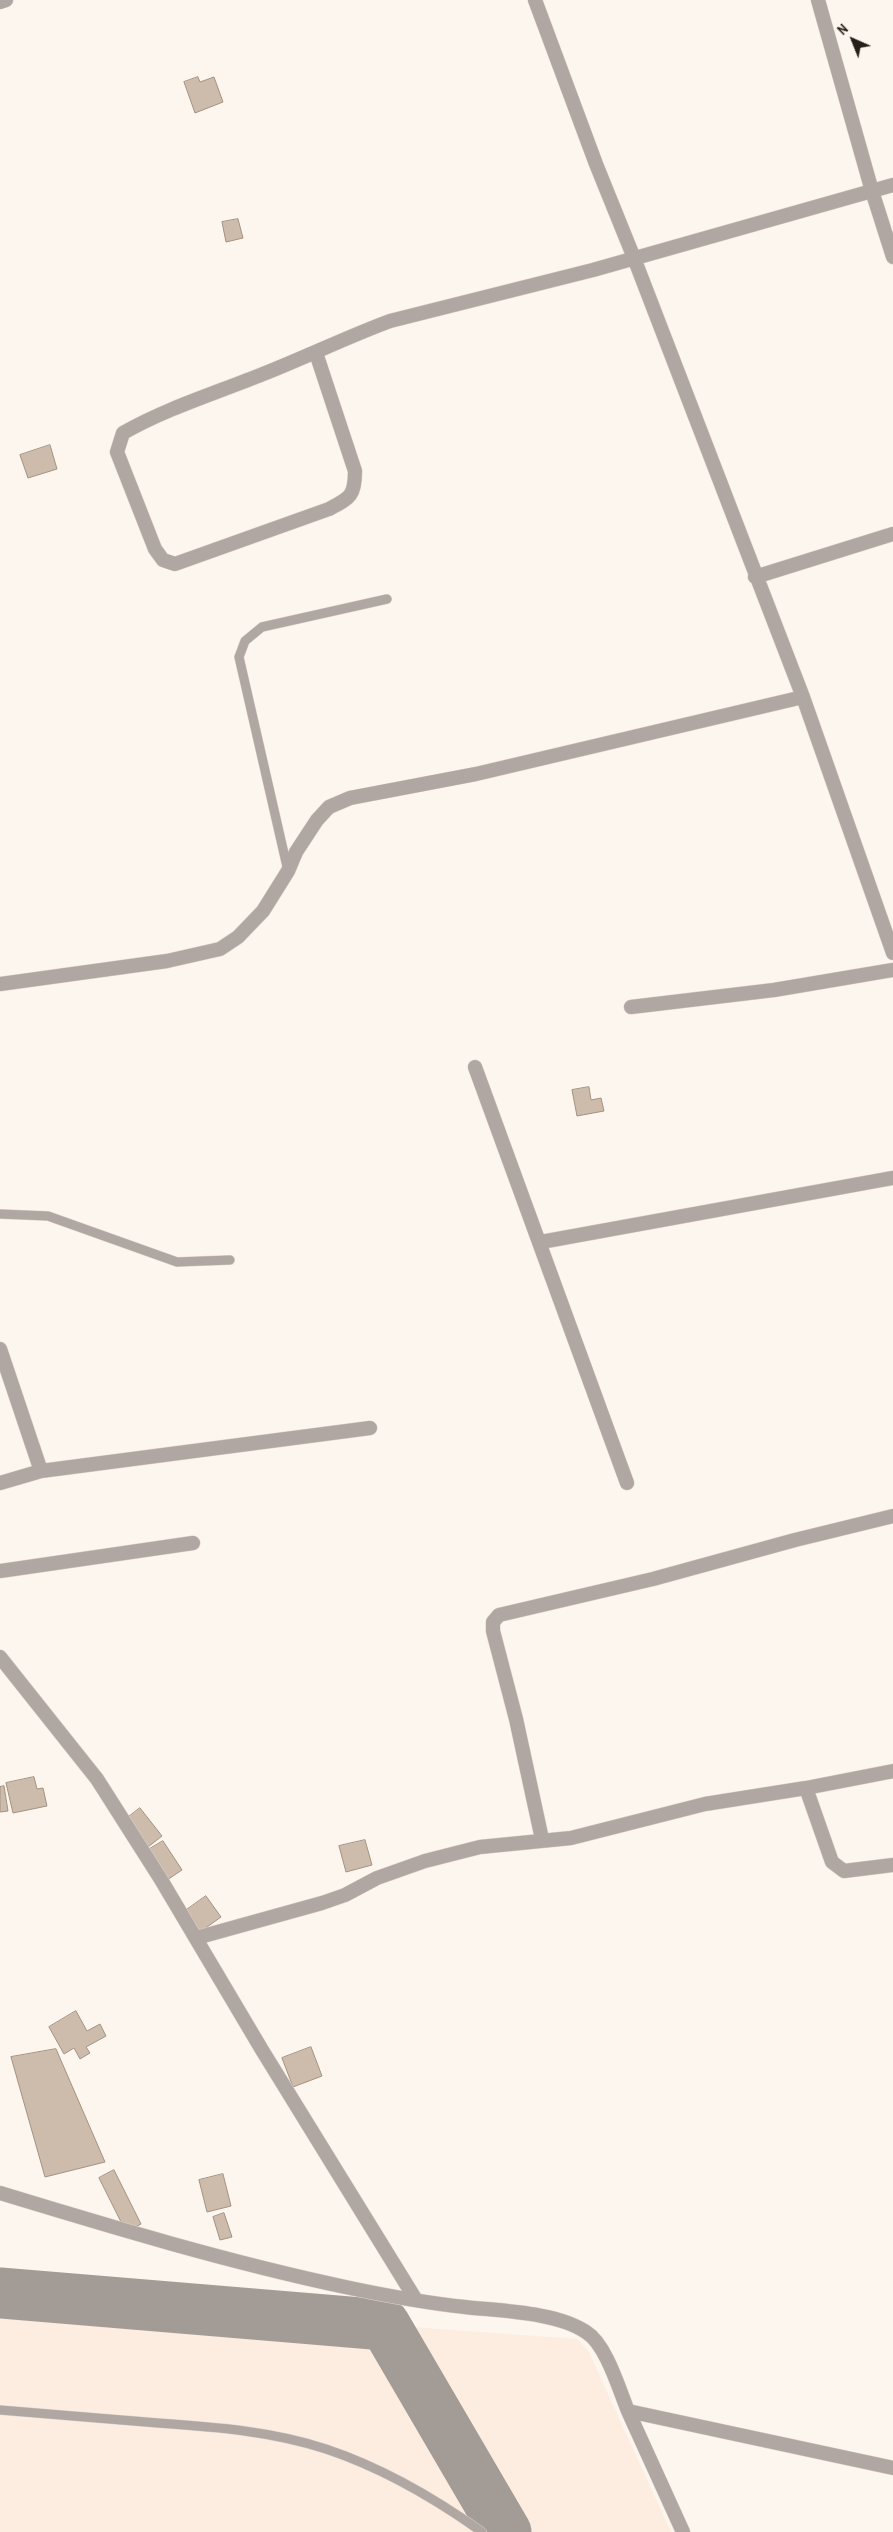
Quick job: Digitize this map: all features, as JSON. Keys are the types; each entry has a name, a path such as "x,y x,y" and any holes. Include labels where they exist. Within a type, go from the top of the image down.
{"street":[{"path":"0,2 6,0"},
{"path":"536,0 596,164 634,258 755,577 803,696 893,953"},
{"path":"818,0 872,191 893,257"},
{"path":"316,353 355,471 355,487 348,499 329,508 198,557 175,564 163,560 155,549 118,452 123,432 148,419 316,353 358,333 390,321 634,258 893,185"},
{"path":"755,577 893,534"},
{"path":"0,984 167,961 220,949 238,936 263,911 316,820 329,807 350,798 476,774 803,696"},
{"path":"631,1008 774,990 893,970"},
{"path":"475,1067 541,1242 627,1483"},
{"path":"541,1242 893,1178"},
{"path":"0,1349 41,1471"},
{"path":"0,1483 41,1471 370,1428"},
{"path":"542,1839 516,1719 493,1631 493,1622 499,1615 653,1579 795,1540 893,1516"},
{"path":"0,1571 193,1543"},
{"path":"0,1657 97,1779 416,2300"},
{"path":"196,1938 322,1903 377,1878 424,1861 480,1847 542,1839 571,1838 705,1804 806,1788 893,1771"},
{"path":"806,1788 832,1862 844,1871 893,1865"},
{"path":"0,2193 234,2261 350,2288 416,2300 534,2314 586,2331 597,2342 682,2532"},
{"path":"628,2411 893,2468"}],"lane":[{"path":"288,871 239,657 245,641 262,627 387,599"},
{"path":"0,1214 48,1216 177,1262 230,1260"},
{"path":"0,2410 211,2427 288,2438 353,2459 397,2478 431,2497 482,2532"}],"shaded area":[{"path":"0,2291 385,2319 385,2325 577,2339 588,2350 671,2532 0,2532"}],"building":[{"path":"198,77 200,82 214,77 223,102 195,113 184,82"},
{"path":"238,219 243,238 226,242 222,222"},
{"path":"50,445 57,469 28,478 20,455"},
{"path":"589,1087 591,1100 601,1098 604,1111 577,1116 572,1090"},
{"path":"34,1777 37,1789 43,1788 47,1806 13,1813 6,1783"},
{"path":"4,1786 8,1811 0,1812 0,1787"},
{"path":"140,1808 162,1836 148,1847 126,1819"},
{"path":"365,1840 372,1865 346,1872 339,1846"},
{"path":"163,1841 182,1870 167,1880 148,1850"},
{"path":"206,1896 221,1917 200,1932 185,1911"},
{"path":"76,2011 87,2031 100,2024 106,2036 86,2047 90,2053 80,2059 74,2048 64,2054 49,2027"},
{"path":"311,2047 322,2076 293,2087 282,2058"},
{"path":"56,2049 105,2162 45,2177 11,2057"},
{"path":"114,2170 141,2224 126,2232 99,2178"},
{"path":"223,2174 231,2206 207,2212 199,2180"},
{"path":"224,2213 232,2237 220,2240 213,2217"}],"taxiway":[{"path":"0,2293 385,2325 506,2532"}]}
